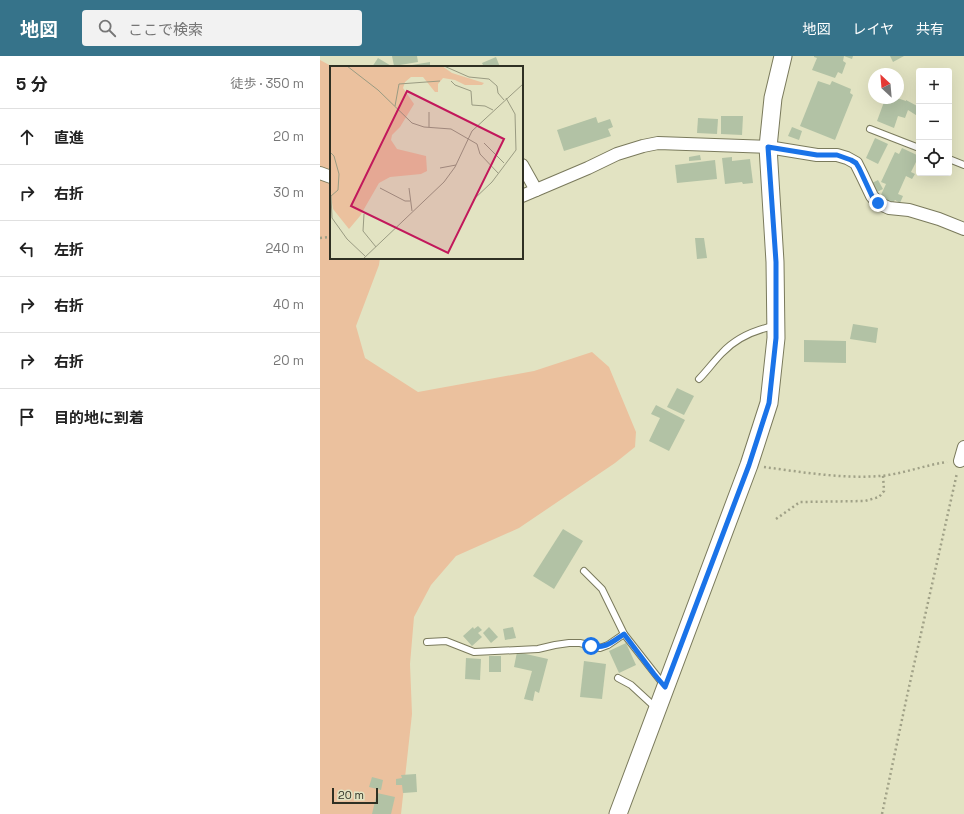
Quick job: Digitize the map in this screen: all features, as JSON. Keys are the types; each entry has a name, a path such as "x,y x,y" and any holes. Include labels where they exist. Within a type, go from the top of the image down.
{"street":[{"path":"618,814 749,465 769,403 776,325 775,254 768,147 773,98 783,56"},
{"path":"523,196 617,154 658,143 768,147 817,155 837,155 847,158 856,163 872,196 878,203 889,208 909,210 939,219 964,229"},
{"path":"523,167 536,190"},
{"path":"320,173 330,176"},
{"path":"960,462 964,447"}],"lane":[{"path":"870,129 916,147"},
{"path":"952,160 964,165"},
{"path":"699,379 722,352 746,335 759,329 776,325"},
{"path":"584,571 602,589 624,634 665,687"},
{"path":"427,642 446,641 474,652 538,649 574,643 600,648 608,645 624,634"},
{"path":"618,678 631,685 657,709"}],"path":[{"path":"320,238 330,237"},
{"path":"749,465 809,473 859,476 883,475 945,462 960,462 882,814"},
{"path":"776,519 800,502 866,501 879,497 884,491 883,475"}],"shaded area":[{"path":"320,60 331,66 330,259 380,259 379,265 356,326 365,358 418,392 534,371 592,352 609,367 636,432 635,447 615,463 519,528 456,556 431,585 414,617 410,664 412,714 401,814 320,814"}],"building":[{"path":"392,56 417,56 418,62 394,66"},
{"path":"814,56 844,56 843,61 846,63 842,74 838,72 835,78 812,70 817,58"},
{"path":"844,56 853,56 852,59"},
{"path":"890,56 904,56 893,62"},
{"path":"496,57 500,66 484,66 482,63"},
{"path":"378,58 391,66 373,66"},
{"path":"430,62 430,66 406,66"},
{"path":"818,81 830,85 832,81 851,89 850,93 853,95 835,140 800,126"},
{"path":"904,100 906,100 916,105 916,115 908,110 905,118 898,116 894,128 877,121 883,104 904,104"},
{"path":"721,116 743,116 742,135 721,134"},
{"path":"596,117 598,123 610,119 613,127 608,129 611,136 564,151 557,130"},
{"path":"698,118 718,119 717,134 697,133"},
{"path":"792,127 802,131 799,140 788,136"},
{"path":"875,138 888,144 878,164 866,158"},
{"path":"902,148 916,155 916,162 911,172 915,174 912,179 906,176 898,194 903,196 900,203 895,200 893,203 880,197 886,184 881,182 895,152 899,154"},
{"path":"700,155 701,160 689,161 689,157"},
{"path":"732,157 732,161 750,159 753,183 743,184 742,182 725,184 722,158"},
{"path":"715,160 717,179 677,183 675,165"},
{"path":"878,180 883,189 877,192 872,183"},
{"path":"695,238 704,238 707,258 697,259"},
{"path":"853,324 878,328 876,343 850,339"},
{"path":"804,340 846,341 846,363 804,362"},
{"path":"677,388 694,396 684,415 667,407"},
{"path":"656,405 685,420 669,451 649,441 660,418 651,414"},
{"path":"563,529 583,541 554,589 533,576"},
{"path":"478,626 482,630 478,633 482,637 472,646 463,636 473,627 474,629"},
{"path":"489,627 498,637 491,643 483,633"},
{"path":"513,627 516,638 505,640 503,629"},
{"path":"626,643 636,665 619,673 609,651"},
{"path":"517,652 548,659 539,693 535,691 533,701 524,699 532,671 514,667"},
{"path":"489,656 501,656 501,672 489,672"},
{"path":"466,658 481,659 480,680 465,679"},
{"path":"584,661 606,664 602,699 580,697"},
{"path":"416,774 417,792 403,793 402,785 396,785 396,779 402,778 401,775"},
{"path":"372,777 383,780 381,790 369,787"},
{"path":"377,793 395,797 391,814 372,814"}],"route":[{"path":"591,646 600,648 608,645 624,634 665,687 718,551 758,441 769,403 776,338 776,262 768,147 817,155 837,155 851,160 856,163 867,188 878,203"}]}
